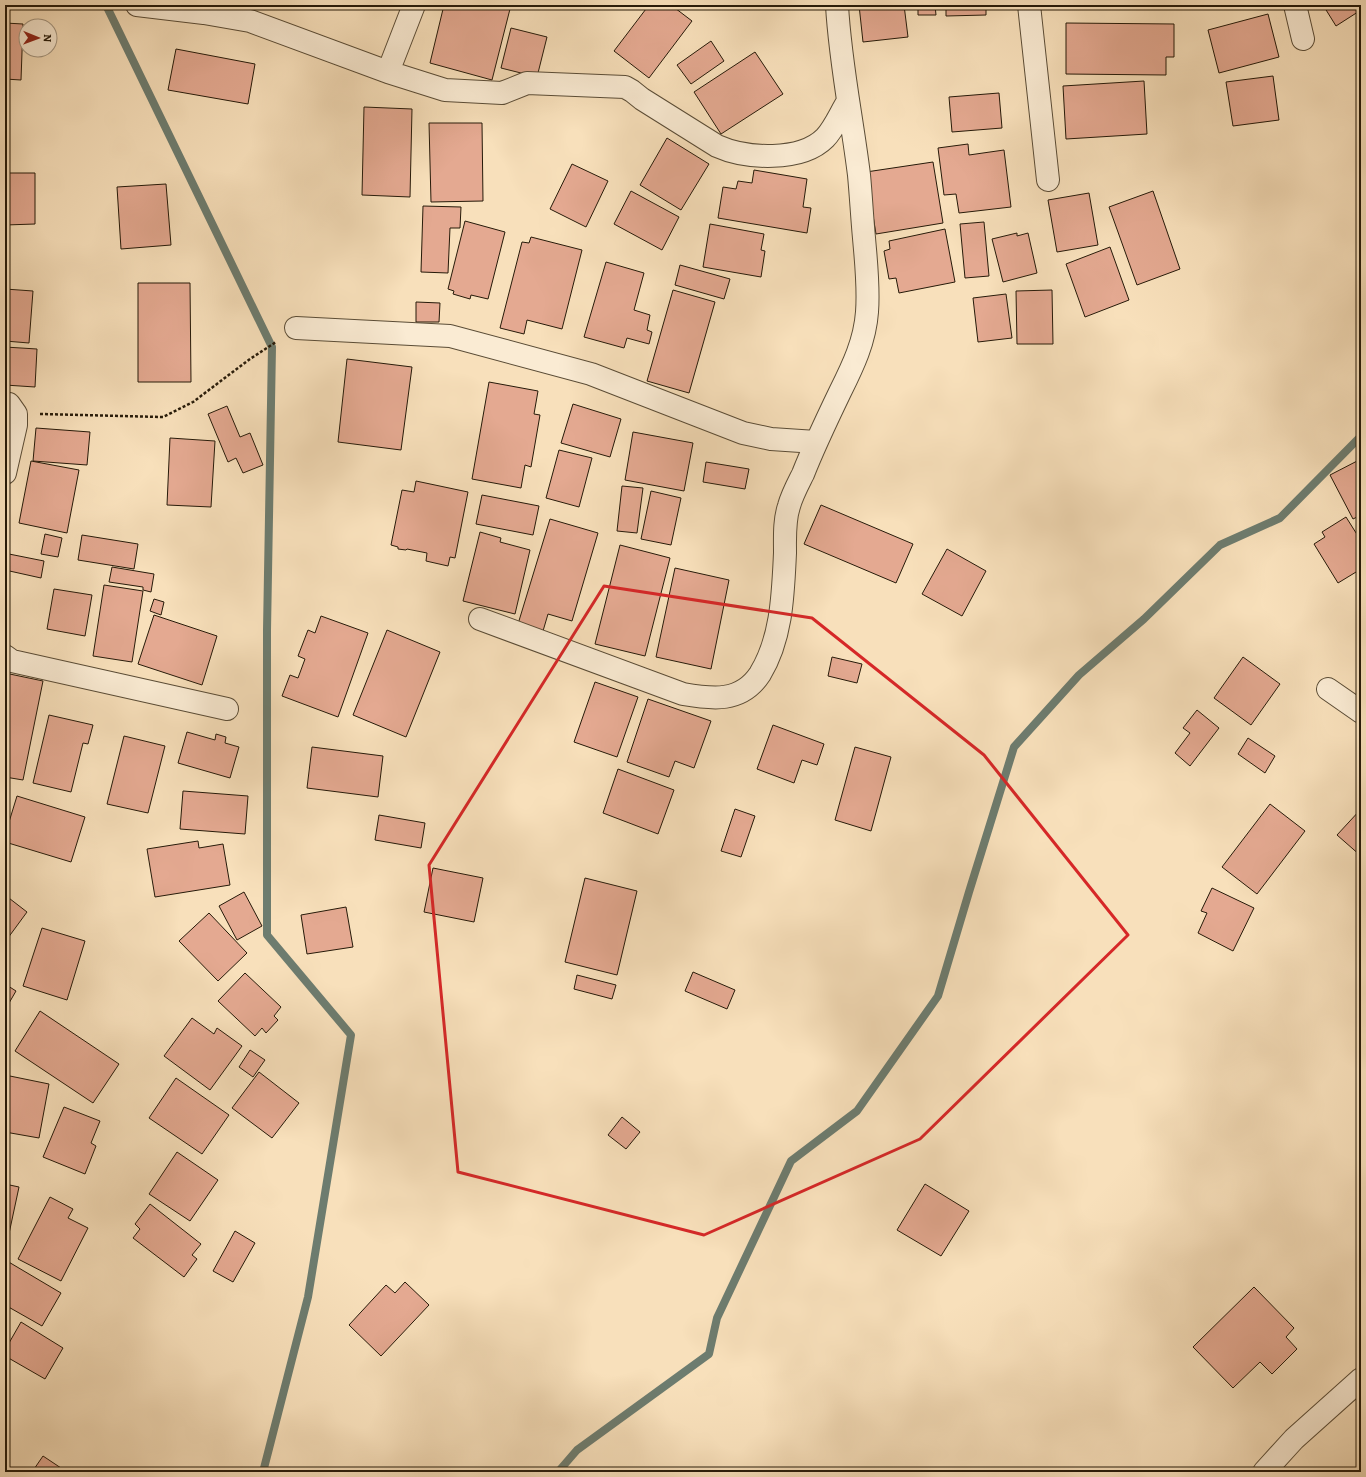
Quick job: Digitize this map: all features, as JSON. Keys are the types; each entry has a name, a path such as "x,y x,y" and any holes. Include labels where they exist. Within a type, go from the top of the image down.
{"street":[{"path":"137,5 209,9 250,22 388,72 446,90 502,93 527,83 625,87 717,146 729,151 746,154 790,154 817,145 827,137 848,101"},
{"path":"388,72 414,5"},
{"path":"480,619 683,694 709,698 730,697 745,690 759,675 776,636 783,596 786,524 789,506 816,442 859,353 865,334 868,310 866,261 859,175 839,38 837,5"},
{"path":"1029,5 1048,180"},
{"path":"1295,5 1303,39"},
{"path":"289,333 450,336 591,374 743,433 771,439 816,442"},
{"path":"5,472 16,425 11,409"},
{"path":"5,656 12,660 227,709"},
{"path":"1328,689 1361,712"},
{"path":"1264,1472 1294,1439 1361,1379"}],"path":[{"path":"11,409 163,418 193,402 250,359 289,333"}],"highlighted area":[{"path":"604,586 812,618 984,755 1128,935 920,1139 704,1235 458,1172 429,865"}],"building":[{"path":"444,5 511,5 492,80 430,63"},
{"path":"649,5 671,5 692,21 649,78 614,51"},
{"path":"859,5 904,5 908,37 863,42"},
{"path":"918,5 935,5 936,15 918,15"},
{"path":"946,5 986,5 986,15 946,16"},
{"path":"1323,5 1361,5 1361,10 1336,26"},
{"path":"1268,14 1279,57 1219,73 1208,30"},
{"path":"5,23 18,24 18,58 22,58 21,80 5,79"},
{"path":"1066,23 1174,24 1174,57 1166,57 1166,75 1066,74"},
{"path":"511,28 547,37 537,77 501,68"},
{"path":"711,41 724,61 691,84 677,65"},
{"path":"176,49 255,64 248,104 168,90"},
{"path":"755,52 783,94 721,134 694,92"},
{"path":"1273,76 1279,120 1233,126 1226,82"},
{"path":"1144,81 1147,134 1066,139 1063,86"},
{"path":"999,93 1002,128 952,132 949,97"},
{"path":"364,107 412,109 410,197 362,195"},
{"path":"429,123 482,123 483,201 431,202"},
{"path":"667,138 709,164 681,210 640,185"},
{"path":"968,144 969,155 1004,150 1011,207 959,213 956,194 944,195 938,148"},
{"path":"933,162 943,223 876,234 866,172"},
{"path":"572,164 608,181 586,227 550,209"},
{"path":"754,170 807,179 803,207 811,208 807,233 718,218 723,187 736,189 738,181 752,183"},
{"path":"5,173 35,173 35,224 5,225"},
{"path":"166,184 171,245 121,249 117,187"},
{"path":"631,191 679,217 662,250 614,224"},
{"path":"1153,191 1180,269 1137,285 1109,207"},
{"path":"1089,193 1098,245 1057,252 1048,200"},
{"path":"423,206 461,207 460,228 450,228 448,273 421,272"},
{"path":"465,221 505,232 488,299 471,295 470,299 453,294 454,291 448,289"},
{"path":"984,222 989,276 965,278 960,224"},
{"path":"710,224 764,234 761,250 765,251 761,277 703,267"},
{"path":"945,229 955,282 899,293 896,278 889,279 884,251 890,249 889,241"},
{"path":"1017,233 1017,236 1028,233 1037,273 1003,282 992,239"},
{"path":"531,237 582,250 562,329 527,320 524,334 500,328 522,242 529,243"},
{"path":"1110,247 1129,300 1085,317 1066,264"},
{"path":"606,262 644,273 634,310 650,315 647,330 652,332 649,344 627,338 624,348 584,337"},
{"path":"680,265 730,279 724,299 675,285"},
{"path":"138,283 190,283 191,382 138,382"},
{"path":"5,289 33,291 29,343 5,341"},
{"path":"673,290 715,302 689,393 647,381"},
{"path":"1052,290 1053,344 1017,344 1016,291"},
{"path":"1006,294 1012,338 978,342 973,298"},
{"path":"416,302 440,303 439,322 416,322"},
{"path":"5,347 37,349 35,387 5,385"},
{"path":"347,359 412,367 401,450 338,442"},
{"path":"489,382 538,391 534,414 540,415 531,467 525,465 521,488 472,479"},
{"path":"573,404 621,419 610,457 561,443"},
{"path":"227,406 240,437 250,433 263,465 243,473 236,458 228,462 208,414"},
{"path":"36,428 90,432 87,465 33,461"},
{"path":"633,432 693,443 684,491 625,480"},
{"path":"170,438 215,441 211,507 167,505"},
{"path":"559,450 592,458 579,507 546,498"},
{"path":"1361,459 1361,515 1353,519 1330,475"},
{"path":"31,461 79,470 67,533 19,523"},
{"path":"706,462 749,469 745,489 703,482"},
{"path":"416,481 468,492 455,558 450,557 448,566 426,561 427,553 407,549 398,549 398,547 391,545 402,490 414,492"},
{"path":"622,486 643,488 637,533 617,531"},
{"path":"651,491 681,498 671,545 641,539"},
{"path":"482,495 539,506 533,535 476,524"},
{"path":"821,505 913,544 896,583 804,544"},
{"path":"1346,517 1358,536 1361,534 1361,569 1338,583 1314,544 1325,537 1322,532"},
{"path":"550,519 598,533 572,621 548,614 543,631 518,624"},
{"path":"480,532 501,538 500,542 530,550 515,614 463,601"},
{"path":"45,534 62,538 58,557 41,554"},
{"path":"82,535 138,544 134,569 78,560"},
{"path":"620,545 670,558 645,656 595,644"},
{"path":"947,549 986,571 962,616 922,594"},
{"path":"9,554 44,561 41,578 5,570"},
{"path":"112,567 154,574 151,592 143,590 143,587 109,582"},
{"path":"675,568 729,580 711,669 656,657"},
{"path":"104,585 143,591 132,662 93,656"},
{"path":"54,589 92,595 85,636 47,629"},
{"path":"154,599 164,602 161,615 150,611"},
{"path":"154,615 217,636 202,685 138,664"},
{"path":"321,616 368,633 338,717 282,696 290,675 298,678 305,659 298,656 308,630 315,633"},
{"path":"387,630 440,652 406,737 353,715"},
{"path":"832,657 862,664 857,683 828,676"},
{"path":"1243,657 1280,684 1251,725 1214,698"},
{"path":"5,673 43,681 23,780 5,777"},
{"path":"595,682 638,697 617,757 574,742"},
{"path":"648,699 711,721 694,768 675,761 669,777 627,762"},
{"path":"1197,710 1219,728 1190,766 1175,753 1190,733 1183,728"},
{"path":"49,715 93,725 88,744 83,743 71,792 33,783"},
{"path":"773,725 824,744 817,765 802,760 794,783 757,769"},
{"path":"187,732 215,740 216,734 226,737 225,743 239,747 230,778 178,763"},
{"path":"124,736 165,746 148,813 107,804"},
{"path":"1248,738 1275,756 1265,773 1238,754"},
{"path":"312,747 383,756 378,797 307,788"},
{"path":"855,747 891,757 871,831 835,820"},
{"path":"618,769 674,790 658,834 603,813"},
{"path":"183,791 248,796 245,834 180,829"},
{"path":"17,796 85,817 71,862 5,842 5,835"},
{"path":"1270,804 1305,831 1257,894 1222,867"},
{"path":"735,809 755,816 741,857 721,851"},
{"path":"1361,809 1361,856 1337,835"},
{"path":"379,815 425,823 421,848 375,840"},
{"path":"198,841 199,848 223,844 230,885 155,897 147,849"},
{"path":"433,868 483,878 474,922 424,912"},
{"path":"585,878 637,891 617,975 565,962"},
{"path":"1212,888 1254,908 1233,951 1198,933 1207,913 1201,911"},
{"path":"244,892 262,926 237,940 219,906"},
{"path":"5,895 27,912 5,942"},
{"path":"346,907 353,947 307,954 301,915"},
{"path":"209,913 247,953 218,981 179,941"},
{"path":"42,928 85,941 67,1000 23,986"},
{"path":"693,972 735,990 727,1009 685,991"},
{"path":"245,973 281,1007 274,1016 278,1020 266,1033 262,1028 255,1036 218,1001"},
{"path":"577,975 616,985 612,999 574,989"},
{"path":"5,984 16,991 5,1010"},
{"path":"40,1011 119,1064 93,1103 15,1051"},
{"path":"192,1018 214,1034 217,1028 242,1046 210,1090 164,1056"},
{"path":"250,1050 265,1060 253,1077 239,1067"},
{"path":"259,1072 299,1103 272,1138 232,1108"},
{"path":"5,1075 49,1084 39,1138 5,1132"},
{"path":"176,1078 229,1115 202,1154 149,1118"},
{"path":"64,1107 100,1121 91,1143 96,1146 85,1174 43,1157"},
{"path":"622,1117 640,1132 626,1149 608,1135"},
{"path":"177,1152 218,1180 190,1221 149,1194"},
{"path":"5,1184 19,1187 7,1243 5,1242"},
{"path":"925,1184 969,1211 941,1256 897,1230"},
{"path":"50,1197 73,1209 68,1218 88,1228 61,1281 18,1259"},
{"path":"150,1204 201,1244 192,1255 197,1259 184,1277 133,1238 140,1229 135,1224"},
{"path":"235,1231 255,1243 233,1282 213,1271"},
{"path":"7,1261 61,1293 42,1326 5,1305 5,1265"},
{"path":"405,1282 429,1305 381,1356 349,1325 386,1285 395,1293"},
{"path":"1254,1287 1294,1328 1286,1337 1297,1349 1272,1374 1260,1362 1233,1388 1193,1347"},
{"path":"21,1322 63,1348 45,1379 5,1356 5,1350"},
{"path":"43,1456 67,1472 32,1472"}],"waterway":[{"path":"106,5 272,347 267,630 267,935 351,1035 308,1297 263,1472"},
{"path":"558,1472 577,1450 709,1354 717,1318 791,1161 857,1111 938,996 1014,747 1079,675 1144,619 1220,545 1280,518 1361,436"}]}
